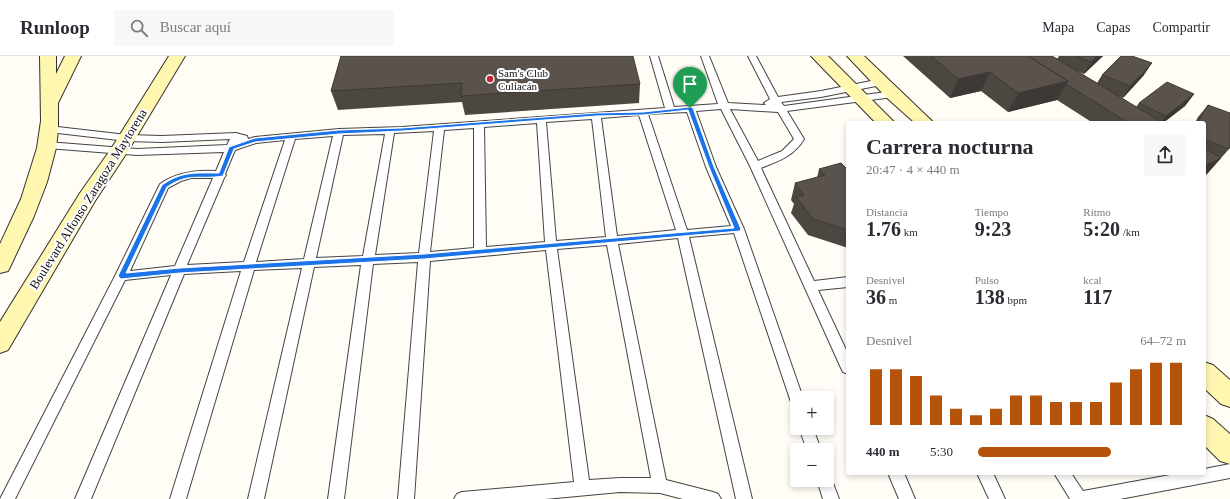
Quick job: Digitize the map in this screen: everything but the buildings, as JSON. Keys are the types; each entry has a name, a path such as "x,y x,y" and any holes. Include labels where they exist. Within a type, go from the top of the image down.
{"street":[{"path":"0,265 20,227 38,177 48,137 50,102 47,75 48,56"},
{"path":"50,102 73,56"},
{"name":"Boulevard Alfonso Zaragoza Maytorena","path":"0,343 87,198 123,145 177,56"},
{"path":"819,56 884,121"},
{"path":"855,56 923,121"},
{"path":"1206,374 1230,396"},
{"path":"1206,429 1230,452"}],"lane":[{"path":"654,56 670,110"},
{"path":"705,56 724,106 755,166 846,364"},
{"path":"752,56 775,100 782,109 799,139 796,146 790,152 755,166"},
{"path":"48,137 123,145 152,152 234,142 339,132 439,127 596,115 643,113 690,108 760,106 782,109 856,93 881,82"},
{"path":"760,106 775,100 808,96 856,93 893,94"},
{"path":"690,108 712,167 738,229 794,391"},
{"path":"643,113 683,234 744,499"},
{"path":"596,115 612,240 660,486"},
{"path":"541,119 551,246 582,487"},
{"path":"479,124 480,252"},
{"path":"406,499 424,257 439,127"},
{"path":"336,499 368,260 390,130"},
{"path":"256,499 339,132"},
{"path":"48,137 123,145 162,139 234,142"},
{"path":"178,499 249,266 291,137"},
{"path":"83,499 234,142"},
{"path":"7,499 121,276 164,186 175,179 184,176 221,174"},
{"path":"121,276 180,270 424,257 738,229"},
{"path":"811,286 846,282"},
{"path":"1063,475 1080,499 1230,471"},
{"path":"897,475 908,499"},
{"path":"986,475 997,499"},
{"path":"462,499 582,487 620,485 660,486 713,499"},
{"path":"827,487 831,499"}],"place":[{"name":"Sam's Club Culiacán","path":"490,79"}],"route":[{"path":"690,108 712,167 738,229 424,257 180,270 121,276 141,231 164,186 175,179 184,176 221,174 231,148 255,140 339,132 402,130 596,115 643,113 690,108"}]}
